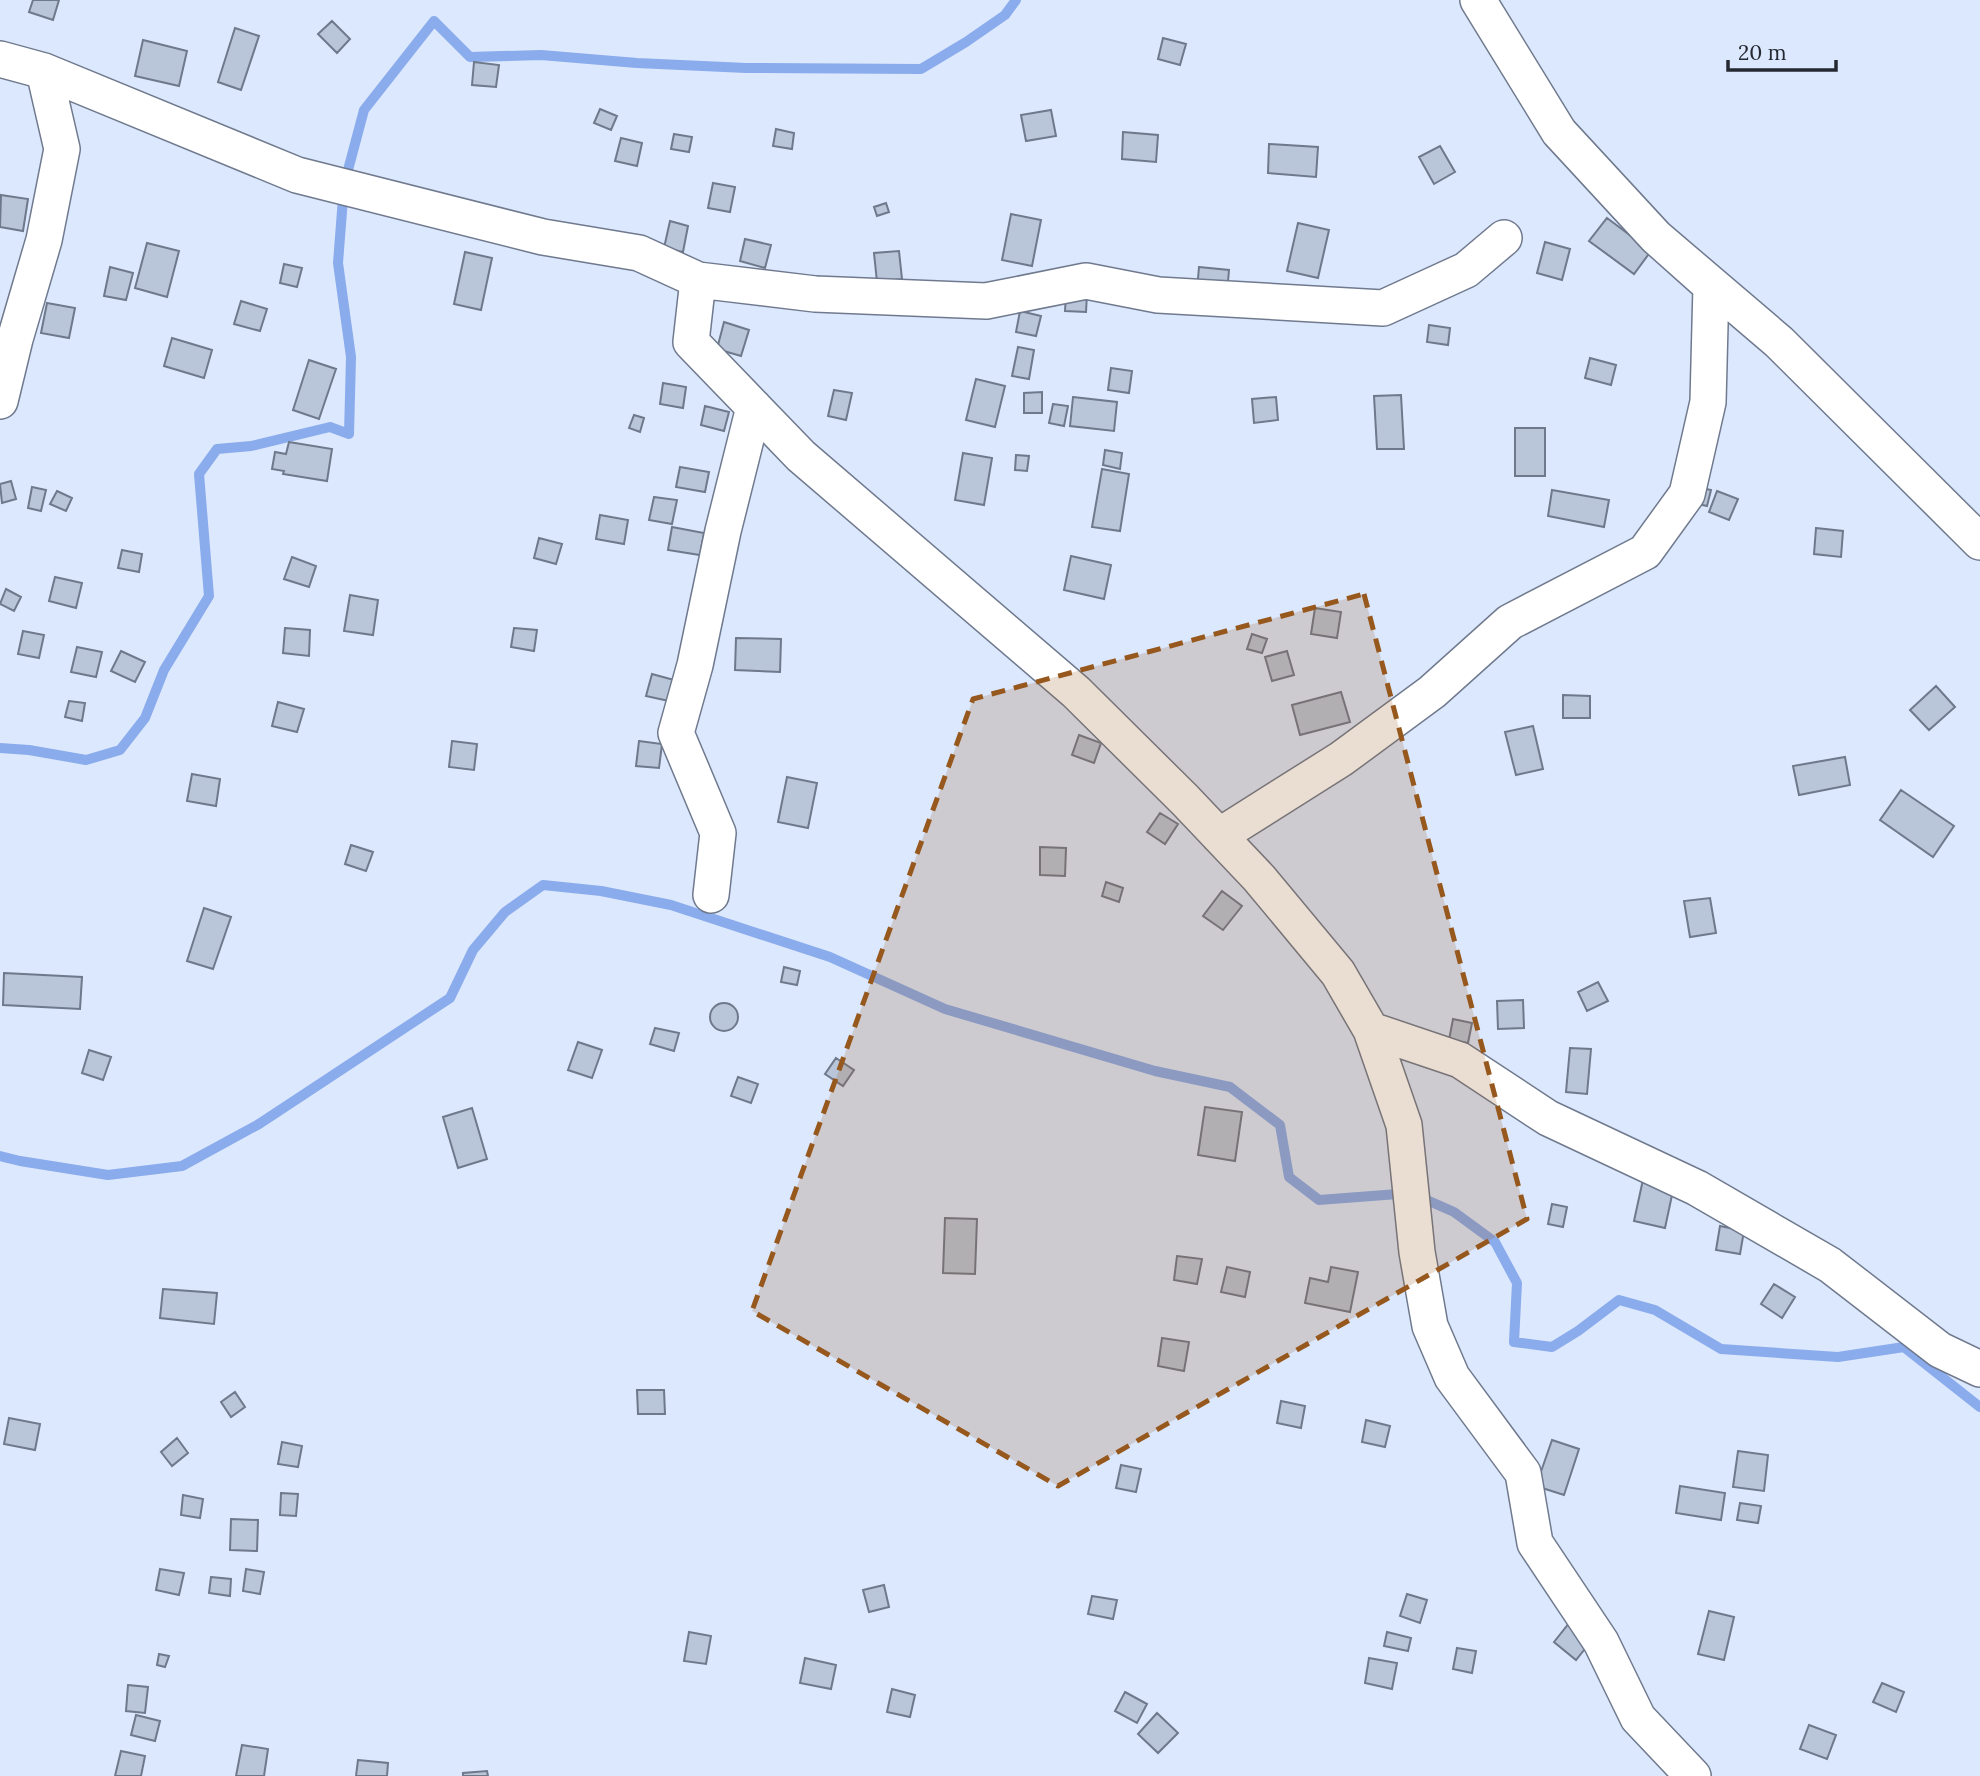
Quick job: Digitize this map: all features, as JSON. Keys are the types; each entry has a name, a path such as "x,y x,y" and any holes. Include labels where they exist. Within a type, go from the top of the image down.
{"street":[{"path":"1219,836 1340,759 1432,692 1510,622 1645,552 1687,494 1708,402 1711,286 1656,237 1559,132 1478,0"},
{"path":"0,59 44,71 297,175 543,237 639,254 698,280 814,294 986,301 1086,281 1158,295 1383,308 1466,270 1504,238"},
{"path":"0,401 44,240 62,149 44,71"},
{"path":"1656,237 1779,342 1980,542"},
{"path":"698,280 691,342 801,456 1076,692 1259,878 1338,973 1371,1030 1404,1125 1417,1252 1430,1326 1452,1377 1522,1473 1535,1543 1601,1642 1638,1718 1693,1776"},
{"path":"711,895 718,833 676,733 695,665 723,531 754,407"},
{"path":"1371,1030 1460,1060 1548,1118 1697,1188 1830,1265 1940,1350 1980,1369"}],"highlighted area":[{"path":"1364,594 1527,1219 1058,1486 752,1311 973,699"}],"building":[{"path":"33,0 59,0 53,20 29,12"},
{"path":"332,21 350,39 337,53 318,34"},
{"path":"235,28 259,36 241,90 218,82"},
{"path":"1163,38 1186,44 1180,65 1158,59"},
{"path":"143,40 187,51 179,86 135,76"},
{"path":"474,62 499,65 496,87 472,85"},
{"path":"600,109 617,116 611,130 594,123"},
{"path":"1051,110 1056,136 1026,141 1021,115"},
{"path":"776,129 794,133 792,149 773,146"},
{"path":"1123,132 1158,135 1156,162 1122,159"},
{"path":"674,134 692,137 689,152 671,149"},
{"path":"621,138 642,143 637,166 615,161"},
{"path":"1269,144 1318,147 1316,177 1268,173"},
{"path":"1440,146 1455,172 1434,184 1419,157"},
{"path":"713,183 735,187 730,212 708,208"},
{"path":"1,195 28,199 23,231 0,227"},
{"path":"886,203 889,212 877,216 874,207"},
{"path":"1011,214 1041,220 1032,266 1002,260"},
{"path":"1607,218 1651,251 1634,274 1589,241"},
{"path":"670,221 688,226 683,252 664,248"},
{"path":"1298,223 1329,230 1318,278 1287,271"},
{"path":"745,239 771,245 765,268 740,261"},
{"path":"1545,242 1570,249 1562,280 1537,273"},
{"path":"147,243 179,251 167,297 135,288"},
{"path":"899,251 902,279 877,282 874,253"},
{"path":"465,252 492,258 481,310 454,304"},
{"path":"284,264 302,268 297,287 280,283"},
{"path":"110,267 133,273 126,300 104,296"},
{"path":"1199,267 1229,270 1227,293 1197,290"},
{"path":"1066,293 1087,294 1086,312 1065,311"},
{"path":"241,301 267,309 260,331 234,324"},
{"path":"47,303 75,308 69,338 41,333"},
{"path":"1020,311 1041,316 1036,336 1016,332"},
{"path":"724,322 749,330 741,356 717,349"},
{"path":"1429,325 1450,328 1448,345 1427,342"},
{"path":"172,338 212,350 204,378 164,366"},
{"path":"1018,347 1034,350 1029,379 1012,376"},
{"path":"1590,358 1616,365 1611,385 1585,378"},
{"path":"309,360 336,369 319,419 293,410"},
{"path":"1111,368 1132,371 1129,393 1108,390"},
{"path":"976,379 1005,386 995,427 966,420"},
{"path":"663,383 686,387 683,408 660,404"},
{"path":"834,390 852,393 846,420 828,416"},
{"path":"1042,392 1042,413 1024,413 1024,393"},
{"path":"1401,395 1404,449 1377,449 1374,396"},
{"path":"1073,397 1117,402 1114,431 1070,426"},
{"path":"1276,397 1278,420 1254,423 1252,399"},
{"path":"1053,404 1068,406 1064,426 1049,423"},
{"path":"705,406 729,412 724,431 701,425"},
{"path":"634,415 644,418 640,432 629,428"},
{"path":"1515,428 1545,428 1545,476 1515,476"},
{"path":"289,442 332,449 327,481 283,474 284,471 272,469 275,452 286,454"},
{"path":"1105,450 1122,453 1120,469 1103,465"},
{"path":"963,453 992,458 984,505 955,500"},
{"path":"1016,455 1029,456 1027,471 1015,470"},
{"path":"680,467 709,472 705,492 676,487"},
{"path":"1102,469 1129,474 1120,531 1092,527"},
{"path":"11,481 16,499 2,503 0,484"},
{"path":"1692,486 1711,490 1707,506 1689,502"},
{"path":"32,487 46,490 41,511 28,508"},
{"path":"1552,490 1609,500 1604,527 1548,516"},
{"path":"57,491 72,498 66,511 50,504"},
{"path":"1717,491 1738,499 1729,520 1709,512"},
{"path":"654,497 677,500 672,524 649,520"},
{"path":"600,515 628,520 624,544 596,539"},
{"path":"672,527 704,533 700,555 668,550"},
{"path":"1816,528 1843,531 1841,557 1814,554"},
{"path":"539,538 562,544 556,564 534,558"},
{"path":"122,550 142,554 139,572 118,568"},
{"path":"1071,556 1111,565 1104,599 1064,590"},
{"path":"292,557 316,566 309,587 284,579"},
{"path":"55,577 82,583 76,608 49,601"},
{"path":"6,589 21,597 14,611 0,604"},
{"path":"350,595 378,600 373,635 344,631"},
{"path":"1315,608 1341,612 1337,638 1311,634"},
{"path":"285,628 310,630 309,656 283,653"},
{"path":"514,628 537,630 534,651 511,647"},
{"path":"23,631 44,635 39,658 18,654"},
{"path":"1252,634 1267,639 1262,653 1247,649"},
{"path":"736,638 781,639 780,672 735,670"},
{"path":"77,647 102,652 96,677 71,672"},
{"path":"121,651 145,662 135,682 111,671"},
{"path":"1287,651 1294,675 1272,681 1265,657"},
{"path":"652,674 674,680 669,701 646,696"},
{"path":"1936,686 1955,707 1929,730 1910,710"},
{"path":"1341,692 1350,722 1300,735 1292,705"},
{"path":"1563,695 1590,696 1590,718 1563,718"},
{"path":"69,701 85,703 82,721 65,717"},
{"path":"278,702 304,709 297,732 272,726"},
{"path":"1533,726 1543,769 1516,775 1505,732"},
{"path":"1079,735 1101,743 1094,763 1072,755"},
{"path":"452,741 477,744 474,770 449,767"},
{"path":"639,741 662,744 659,768 636,766"},
{"path":"1845,757 1850,785 1799,795 1793,766"},
{"path":"192,774 220,779 216,806 187,801"},
{"path":"787,777 817,783 808,828 778,822"},
{"path":"1901,790 1954,826 1933,857 1880,820"},
{"path":"1160,813 1178,824 1165,844 1147,832"},
{"path":"351,845 373,852 366,871 345,864"},
{"path":"1040,847 1066,848 1065,876 1040,875"},
{"path":"1106,882 1123,888 1119,902 1102,896"},
{"path":"1222,891 1242,906 1223,930 1203,916"},
{"path":"1710,898 1716,933 1690,937 1684,901"},
{"path":"204,908 231,917 213,969 187,961"},
{"path":"784,967 800,971 797,985 781,982"},
{"path":"4,973 82,977 80,1009 3,1005"},
{"path":"1598,982 1608,1001 1587,1011 1578,992"},
{"path":"1523,1000 1524,1028 1498,1029 1497,1001"},
{"path":"724,1003 734,1007 738,1017 734,1027 724,1031 714,1027 710,1017 714,1007"},
{"path":"1453,1019 1472,1023 1468,1043 1449,1040"},
{"path":"655,1028 679,1033 674,1051 650,1044"},
{"path":"578,1042 602,1050 592,1078 568,1070"},
{"path":"1570,1048 1591,1049 1587,1094 1566,1092"},
{"path":"89,1050 111,1057 103,1080 82,1073"},
{"path":"836,1058 854,1070 843,1086 825,1074"},
{"path":"738,1077 758,1084 751,1103 731,1096"},
{"path":"1205,1107 1242,1112 1235,1161 1198,1155"},
{"path":"472,1108 487,1159 458,1168 443,1117"},
{"path":"1644,1175 1675,1181 1665,1228 1634,1221"},
{"path":"1552,1204 1567,1207 1563,1227 1548,1224"},
{"path":"945,1218 977,1219 975,1274 943,1273"},
{"path":"1720,1226 1744,1231 1740,1254 1716,1250"},
{"path":"1177,1256 1202,1259 1197,1284 1174,1280"},
{"path":"1227,1267 1250,1272 1245,1297 1221,1292"},
{"path":"1331,1267 1358,1272 1350,1312 1305,1303 1310,1278 1328,1282"},
{"path":"1774,1284 1795,1297 1782,1318 1761,1304"},
{"path":"163,1289 217,1293 214,1324 160,1318"},
{"path":"1162,1338 1189,1342 1184,1371 1158,1366"},
{"path":"637,1390 664,1390 665,1414 638,1414"},
{"path":"235,1392 245,1407 231,1417 221,1402"},
{"path":"1281,1401 1305,1406 1301,1428 1277,1423"},
{"path":"9,1418 40,1424 35,1450 4,1444"},
{"path":"1366,1420 1390,1426 1385,1447 1362,1442"},
{"path":"177,1438 188,1453 172,1466 161,1452"},
{"path":"1552,1440 1579,1449 1564,1495 1536,1486"},
{"path":"282,1442 302,1446 298,1467 278,1464"},
{"path":"1738,1451 1768,1455 1764,1491 1733,1487"},
{"path":"1121,1465 1141,1469 1136,1492 1116,1488"},
{"path":"1680,1486 1725,1493 1721,1520 1676,1513"},
{"path":"281,1493 298,1494 296,1516 280,1515"},
{"path":"183,1495 203,1499 200,1518 181,1515"},
{"path":"1740,1503 1761,1506 1758,1523 1737,1520"},
{"path":"231,1519 258,1520 257,1551 230,1550"},
{"path":"160,1569 184,1573 179,1595 156,1590"},
{"path":"246,1569 264,1572 260,1594 243,1591"},
{"path":"211,1577 231,1579 230,1596 209,1593"},
{"path":"884,1585 889,1607 869,1612 863,1590"},
{"path":"1407,1594 1427,1600 1420,1623 1400,1616"},
{"path":"1092,1596 1117,1600 1113,1619 1088,1614"},
{"path":"1709,1611 1734,1617 1724,1660 1698,1654"},
{"path":"1570,1622 1592,1640 1576,1660 1554,1642"},
{"path":"689,1632 711,1636 706,1664 684,1661"},
{"path":"1387,1632 1411,1638 1408,1651 1384,1646"},
{"path":"1457,1648 1476,1651 1472,1673 1453,1669"},
{"path":"159,1654 169,1656 165,1667 157,1665"},
{"path":"805,1658 836,1665 831,1689 800,1683"},
{"path":"1369,1658 1397,1663 1392,1689 1365,1683"},
{"path":"1882,1683 1904,1692 1896,1712 1873,1702"},
{"path":"128,1685 148,1687 145,1713 126,1711"},
{"path":"892,1689 915,1695 910,1717 887,1712"},
{"path":"1125,1692 1147,1704 1137,1723 1115,1711"},
{"path":"1157,1713 1178,1733 1158,1753 1138,1734"},
{"path":"136,1715 160,1721 155,1741 131,1735"},
{"path":"1809,1725 1836,1735 1827,1759 1800,1749"},
{"path":"242,1745 268,1749 264,1776 236,1776"},
{"path":"121,1751 145,1756 141,1776 115,1776"},
{"path":"358,1760 388,1763 387,1776 356,1776"},
{"path":"487,1771 488,1776 463,1776 463,1773"}],"waterway":[{"path":"0,748 86,760 120,750 145,718 164,670 209,596 199,474 217,449 251,446 330,427 349,434 351,357 338,263 344,185 364,110 434,21 470,57 541,55 746,68 921,69 1005,15 1016,0"},
{"path":"0,1156 108,1175 182,1166 259,1124 450,998 473,950 505,912 543,885 601,891 671,905 830,957 945,1009 1155,1071 1230,1087 1280,1125 1289,1177 1319,1200 1411,1193 1454,1212 1495,1242 1517,1283 1514,1342 1552,1347 1619,1300 1655,1310 1721,1349 1838,1357 1904,1347 1980,1407"}]}
